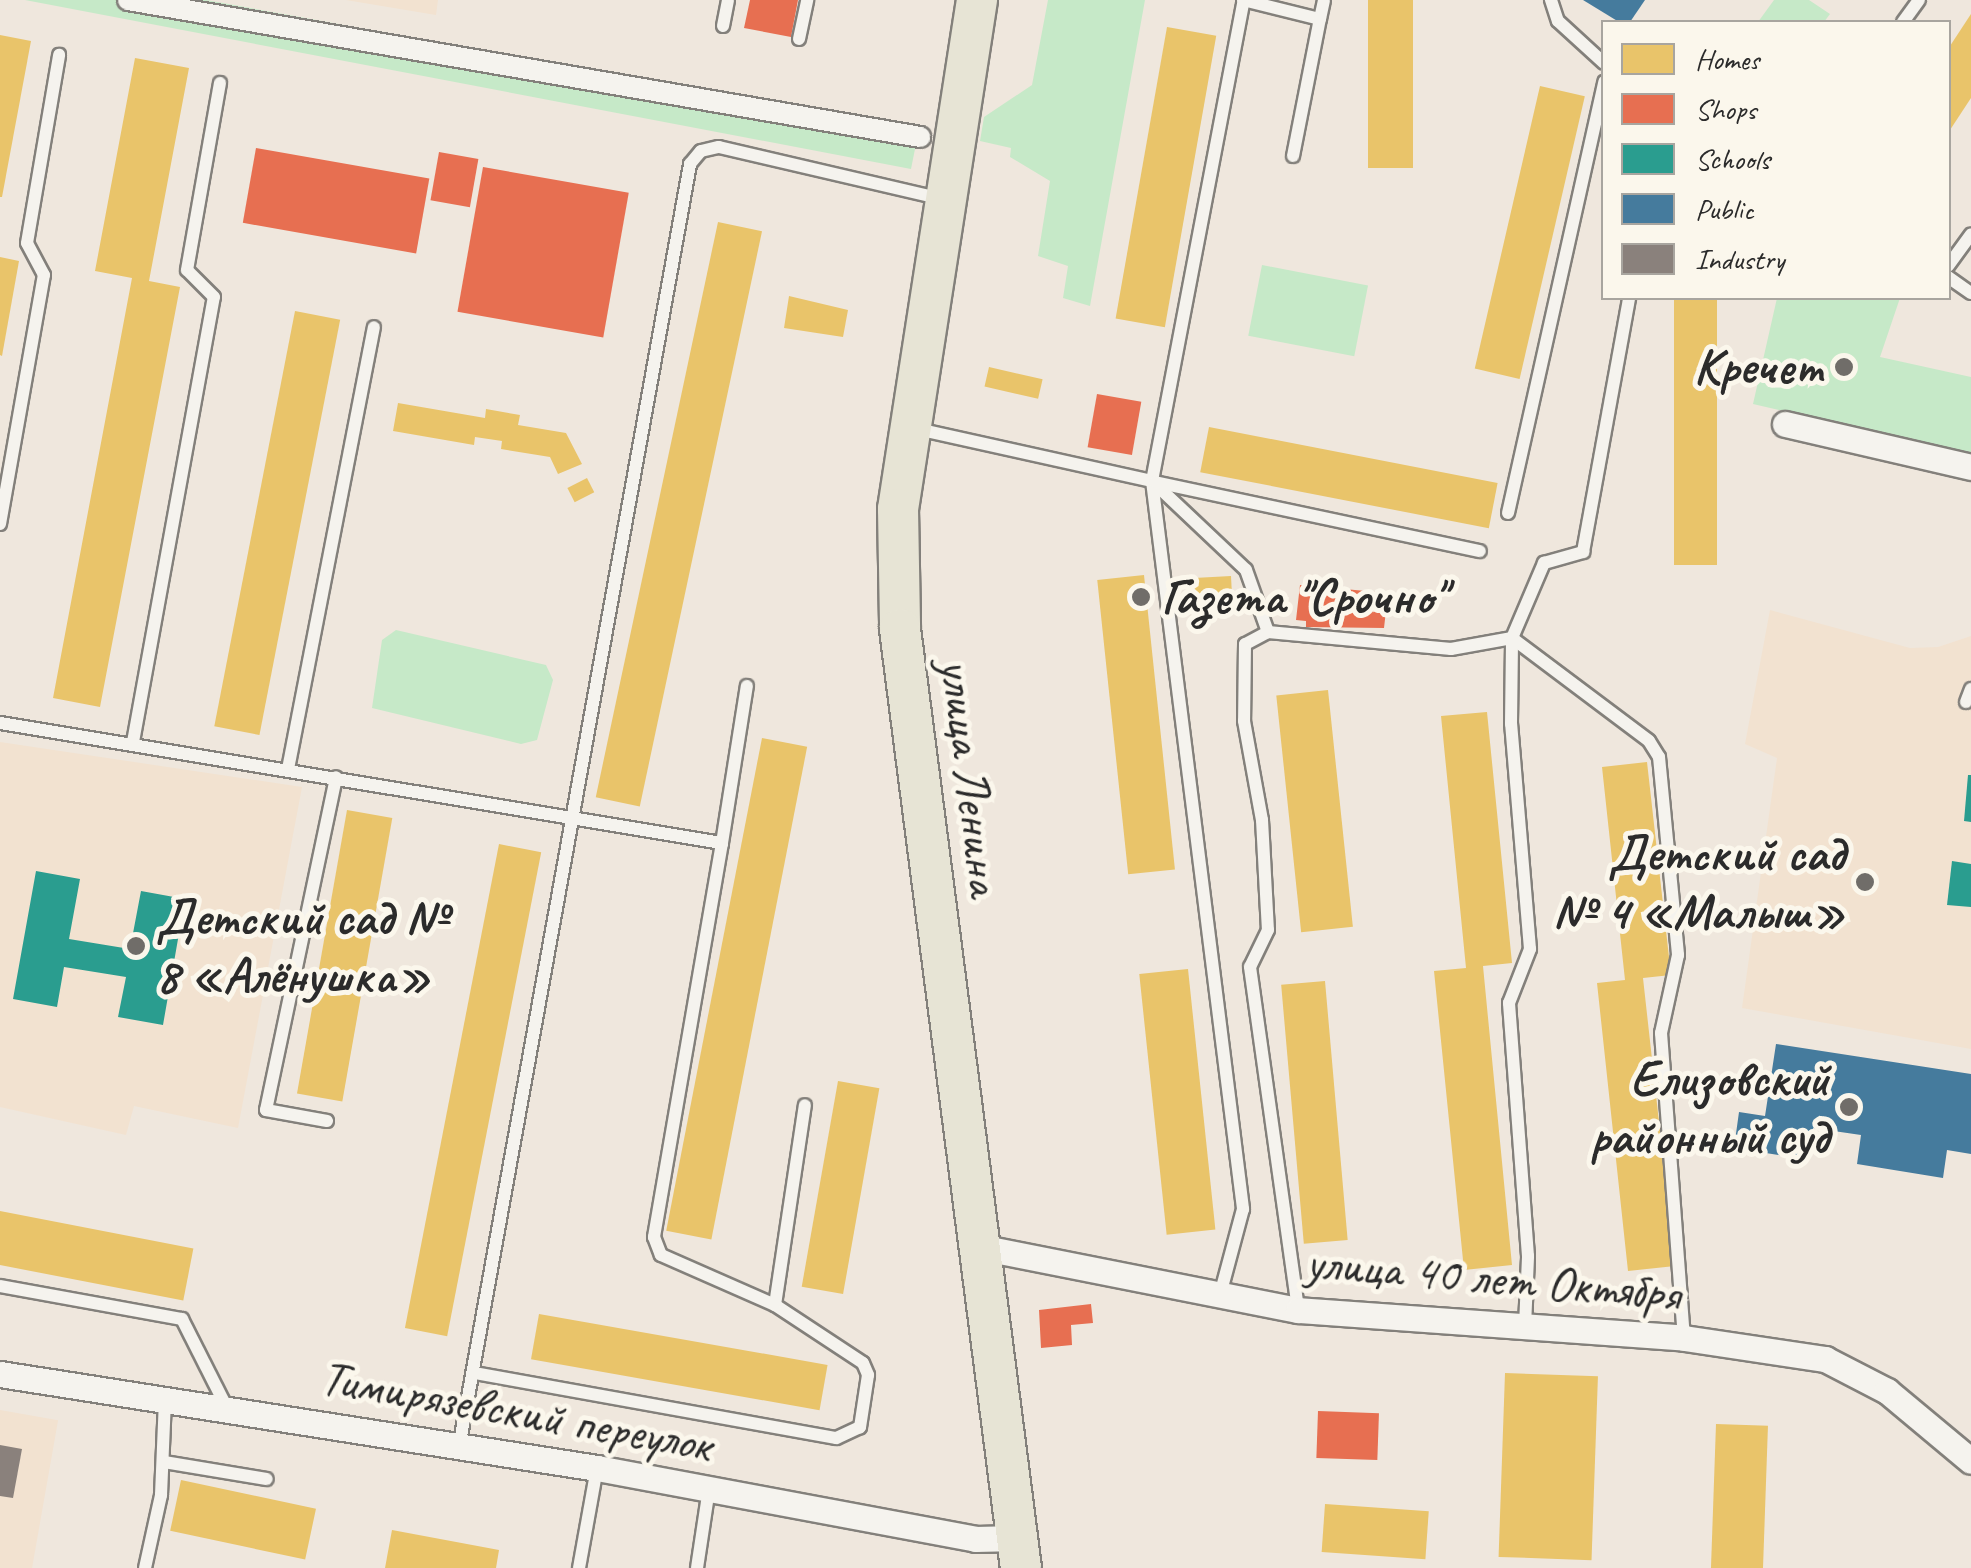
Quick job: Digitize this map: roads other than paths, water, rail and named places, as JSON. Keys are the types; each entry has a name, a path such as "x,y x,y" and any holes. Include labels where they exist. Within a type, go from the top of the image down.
{"main road":[{"name":"улица Ленина","path":"977,0 908,426 898,509 900,629 1018,1553"}],"street":[{"path":"128,0 920,137"},
{"path":"1785,424 1971,467"},
{"name":"улица 40 лет Октября","path":"979,1247 1298,1310 1684,1338 1825,1359 1887,1391 1971,1461"},
{"name":"Тимирязевский переулок","path":"0,1374 226,1406 459,1448 598,1468 975,1539 1018,1553"}],"lane":[{"path":"723,26 728,0"},
{"path":"799,39 807,0"},
{"path":"1293,156 1324,0"},
{"path":"1551,0 1558,21 1601,60"},
{"path":"1904,20 1919,0"},
{"path":"1220,1295 1244,1210 1152,481 1243,2 1320,19"},
{"path":"0,524 44,275 27,243 59,55"},
{"path":"133,742 214,298 187,270 220,82"},
{"path":"1508,513 1601,95"},
{"path":"459,1448 476,1372 571,818 690,164 701,151 719,147 942,198"},
{"path":"1951,262 1971,234"},
{"path":"1524,1326 1528,1256 1508,1003 1530,949 1511,724 1512,638 1544,562 1582,552 1629,300"},
{"path":"288,769 374,328"},
{"path":"908,426 1480,550"},
{"path":"1152,481 1246,570 1268,632"},
{"path":"1298,1310 1250,967 1268,930 1262,820 1244,721 1245,644 1268,632 1451,649 1512,638 1649,741 1663,772 1678,973 1661,1034 1684,1338"},
{"path":"476,1372 836,1438 860,1427 868,1375 863,1363 774,1305 661,1255 654,1238 747,686"},
{"path":"0,723 133,742 722,843"},
{"path":"327,1121 266,1110 336,777"},
{"path":"774,1305 805,1105"},
{"path":"0,1286 182,1319 226,1406"},
{"path":"146,1568 164,1462 164,1400"},
{"path":"164,1462 268,1479"},
{"path":"579,1568 598,1468"},
{"path":"697,1568 709,1489"}],"place":[{"name":"Кречет","path":"1844,367"},
{"name":"Газета \"Срочно\"","path":"1141,597"},
{"name":"Детский сад № 4 «Малыш»","path":"1865,882"},
{"name":"Детский сад № 8 «Алёнушка»","path":"136,946"},
{"name":"Елизовский районный суд","path":"1849,1107"}]}
